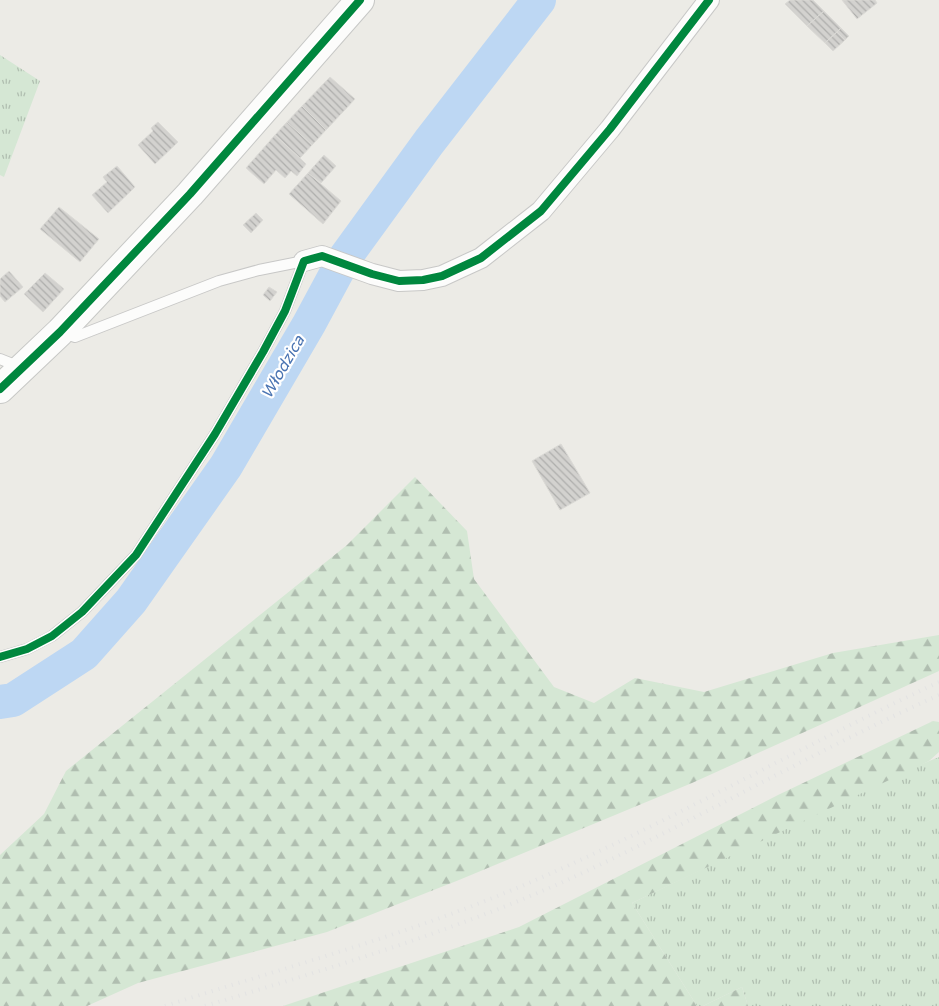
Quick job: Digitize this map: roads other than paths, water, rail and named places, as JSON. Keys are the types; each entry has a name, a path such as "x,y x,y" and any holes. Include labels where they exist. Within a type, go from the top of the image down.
{"street":[{"path":"6,373 60,332 190,194 360,0"},
{"path":"313,259 398,281 423,280 442,276 481,258 541,211 610,129 709,0"}],"lane":[{"path":"60,332 75,337 219,281 313,259"},
{"path":"0,657 27,650 52,636 82,612 136,556 214,434 263,352 313,259"}],"waterway":[{"name":"Włodzica","path":"0,702 13,700 84,654 131,601 226,466 309,324 344,259 429,142 539,0"}],"railway":[{"path":"165,1006 387,936 517,888 624,839 939,682"},
{"path":"205,1006 432,934 521,900 612,859 845,740 939,695"}]}
